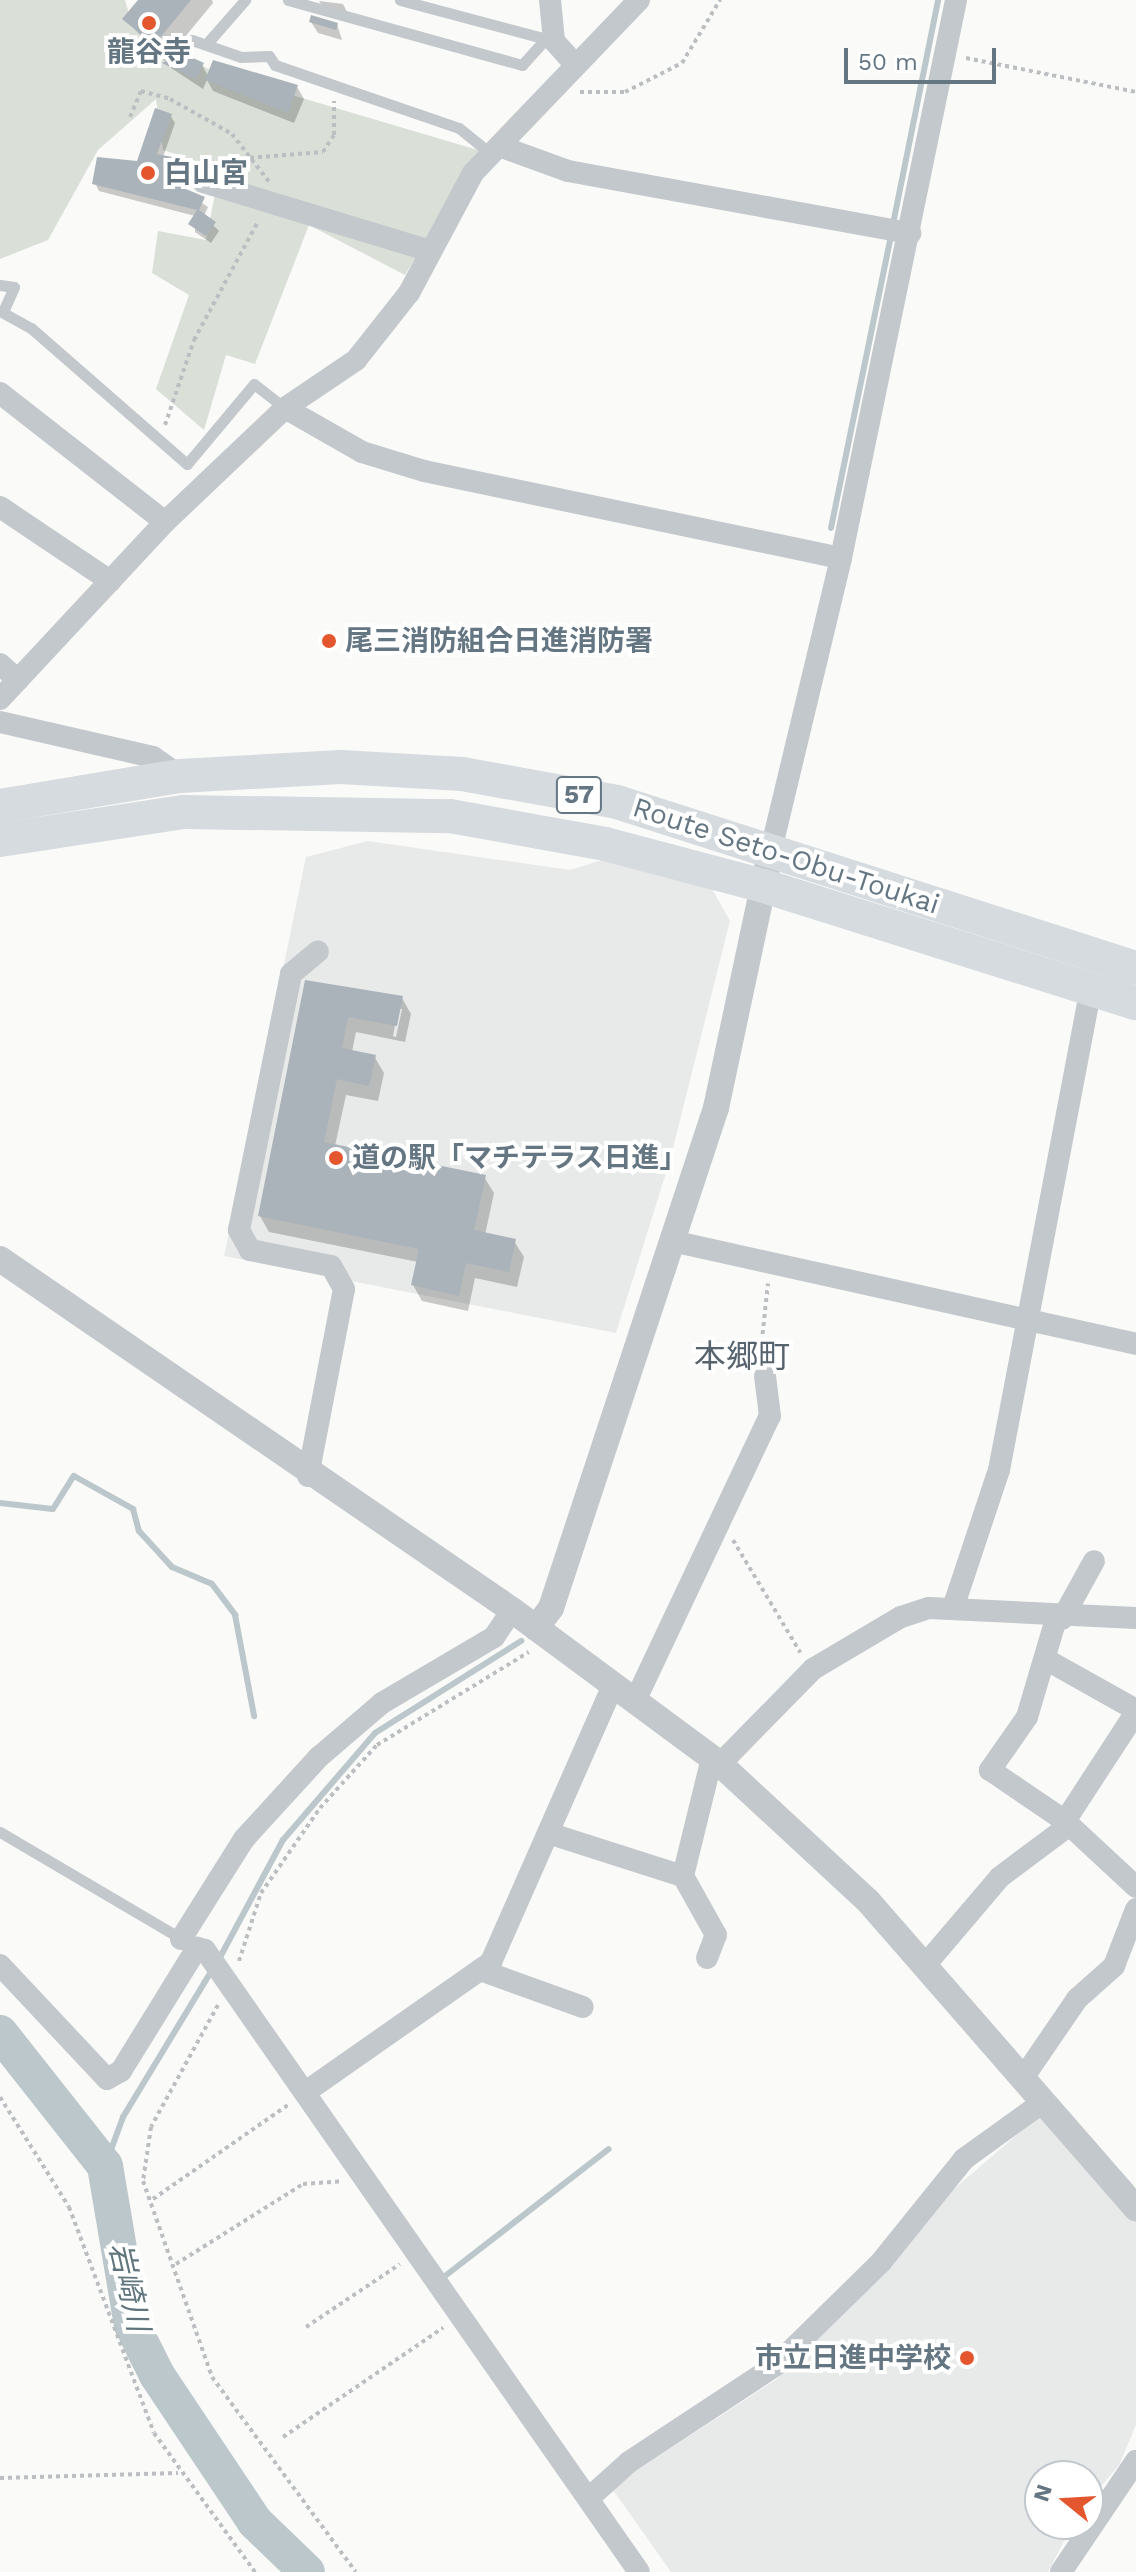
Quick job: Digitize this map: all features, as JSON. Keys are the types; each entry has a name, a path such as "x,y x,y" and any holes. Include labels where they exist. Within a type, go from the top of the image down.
{"main road":[{"name":"Route Seto-Obu-Toukai","path":"0,806 180,776 341,767 462,774 617,802 1136,968"},
{"name":"Route Seto-Obu-Toukai","path":"0,840 184,812 450,816 605,844 764,886 1136,1003"}],"street":[{"path":"550,0 550,40 573,62"},
{"path":"0,699 165,522 285,408 356,360 409,293 473,173 573,62 639,0"},
{"path":"543,1634 716,1108 771,850 841,558 956,0"},
{"path":"495,150 568,171 910,233"},
{"path":"208,183 430,251"},
{"path":"0,393 165,522"},
{"path":"285,408 362,452 424,471 841,558"},
{"path":"0,507 110,581"},
{"path":"0,664 18,680"},
{"path":"0,722 153,757 180,776"},
{"path":"308,1476 344,1289 331,1266 250,1250 239,1230 291,974 318,951"},
{"path":"953,1608 999,1470 1091,989"},
{"path":"672,1241 768,1265 1136,1344"},
{"path":"0,1259 308,1476 512,1610 716,1761 803,1836 926,1964 1136,2208"},
{"path":"635,1701 773,1406 765,1376"},
{"path":"1094,1561 1059,1619 1027,1717 990,1770 1066,1824 1136,1887"},
{"path":"683,1876 716,1761 813,1669 901,1617 953,1608 1059,1619 1136,1618"},
{"path":"0,1965 107,2079 121,2071 194,1946 244,1839 319,1757 382,1703 494,1637 512,1610"},
{"path":"926,1964 1000,1877 1066,1824 1136,1711 1047,1660"},
{"path":"307,2091 491,1962 613,1685"},
{"path":"548,1833 683,1876 716,1935 707,1958"},
{"path":"1023,2078 1077,1999 1114,1966 1136,1909"},
{"path":"194,1946 228,1978 639,2572"},
{"path":"480,1970 583,2007"},
{"path":"589,2498 629,2462 776,2365 881,2262 964,2159 1043,2102"},
{"path":"1061,2572 1136,2461"}],"lane":[{"path":"209,41 245,0"},
{"path":"288,0 522,65 550,40"},
{"path":"400,0 550,40"},
{"path":"164,51 209,41 459,128 495,150"},
{"path":"0,285 14,287 2,312 187,464 254,384 285,408"},
{"path":"0,1832 194,1946"}],"path":[{"path":"556,82 594,95 625,92 682,63 720,0"},
{"path":"946,54 1136,92"},
{"path":"208,183 223,162 316,156 330,145 330,83"},
{"path":"130,117 138,95 149,90 210,118 255,158 272,187 194,340 173,412 154,437"},
{"path":"765,1376 760,1357 768,1265"},
{"path":"721,1522 813,1669"},
{"path":"356,2572 228,2407 153,2199 142,2154 151,2127 228,1978 261,1893 320,1808 377,1745 543,1634"},
{"path":"153,2199 307,2091"},
{"path":"0,2097 69,2207 135,2392 178,2473 255,2572"},
{"path":"183,2277 175,2264 303,2184 328,2187 362,2173"},
{"path":"306,2327 418,2252"},
{"path":"283,2437 462,2315"},
{"path":"0,2478 178,2473"}],"shaded area":[{"path":"0,0 125,0 133,28 214,72 481,151 405,275 309,225 255,364 226,355 204,430 156,389 189,295 152,273 158,231 206,240 220,169 163,150 156,99 98,150 48,240 0,259"},
{"name":"道の駅「マチテラス日進」","path":"368,841 570,870 602,860 711,887 730,921 670,1160 616,1333 224,1256 306,857"},
{"name":"市立日進中学校","path":"1041,2114 1136,2221 1136,2425 1119,2465 1104,2483 1104,2460 1024,2460 1024,2540 1065,2540 1048,2572 671,2572 611,2487 777,2379 902,2234"}],"building":[{"name":"龍谷寺","path":"138,0 191,0 154,45 122,19"},
{"path":"311,15 338,23 336,30 309,22"},
{"path":"182,53 204,63 196,79 162,63"},
{"path":"213,60 298,85 288,113 205,80"},
{"path":"155,108 172,114 157,154 182,159 176,185 205,197 199,210 216,222 206,236 188,224 197,210 92,184 97,157 137,161"},
{"name":"道の駅「マチテラス日進」","path":"305,980 403,996 397,1026 348,1017 342,1048 376,1055 369,1086 337,1079 324,1142 486,1175 474,1230 516,1239 509,1272 466,1263 459,1296 411,1285 419,1249 258,1216"}],"waterway":[{"path":"893,224 938,0"},
{"path":"831,528 891,235"},
{"path":"0,1503 53,1509 74,1476 133,1509 139,1531 172,1567 212,1584 235,1615 254,1716"},
{"path":"218,1961 283,1840 375,1733 521,1641"},
{"path":"105,2166 123,2117 212,1970"},
{"name":"岩崎川","path":"0,2033 105,2166 132,2325 157,2375 255,2522 307,2572"},
{"path":"445,2276 609,2149"}],"place":[{"name":"龍谷寺","path":"149,23"},
{"name":"白山宮","path":"148,173"},
{"name":"尾三消防組合日進消防署","path":"329,641"},
{"name":"道の駅「マチテラス日進」","path":"336,1158"},
{"name":"市立日進中学校","path":"967,2358"}],"district":[{"name":"本郷町","path":"742,1356"}]}
